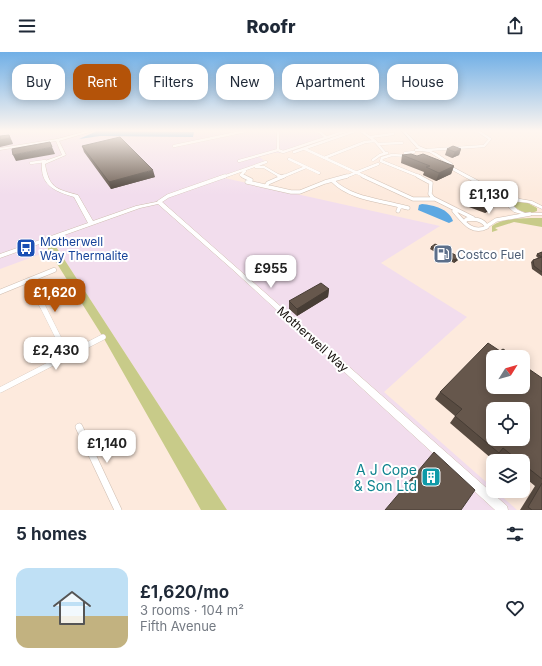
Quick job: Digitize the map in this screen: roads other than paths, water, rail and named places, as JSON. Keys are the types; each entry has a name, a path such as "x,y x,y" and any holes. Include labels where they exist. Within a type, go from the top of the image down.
{"street":[{"path":"31,163 45,161 64,155 63,152"},
{"path":"239,161 270,152"},
{"path":"312,152 413,199 434,199"},
{"path":"324,158 338,152"},
{"path":"281,177 264,167 258,167 241,173 241,175 251,180 248,182 298,192 333,181 380,163 385,156 420,152"},
{"path":"430,152 486,185 512,208 530,214"},
{"path":"435,156 437,152"},
{"path":"370,166 372,161 378,156 385,154 415,154"},
{"path":"435,156 486,182 509,196 518,200 530,202 540,207 540,214 530,214 503,219 490,223 484,229 478,230 467,226 450,207"},
{"path":"289,159 319,174"},
{"path":"45,161 43,164 49,185 56,190 76,196 91,223"},
{"path":"372,161 394,166 428,180 432,186 430,194 434,199 478,220 487,226"},
{"path":"0,256 149,203 159,202 168,196 266,162"},
{"path":"266,186 267,183 306,167"},
{"path":"333,181 338,186 354,194 408,208"},
{"path":"508,204 511,201 518,200"},
{"name":"Motherwell Way","path":"159,202 503,510"},
{"path":"398,211 400,206"},
{"path":"478,220 503,219 513,214 512,208"},
{"path":"464,222 467,219 473,218"},
{"path":"0,292 54,270"},
{"path":"28,280 67,355"},
{"path":"0,390 103,337"},
{"path":"79,427 118,510"}],"water":[{"path":"422,204 440,208 448,213 453,221 449,223 418,210 419,205"}],"place":[{"name":"Motherwell Way Thermalite","path":"26,248"},
{"name":"Costco Fuel","path":"443,254"},
{"name":"A J Cope & Son Ltd","path":"431,477"}]}
